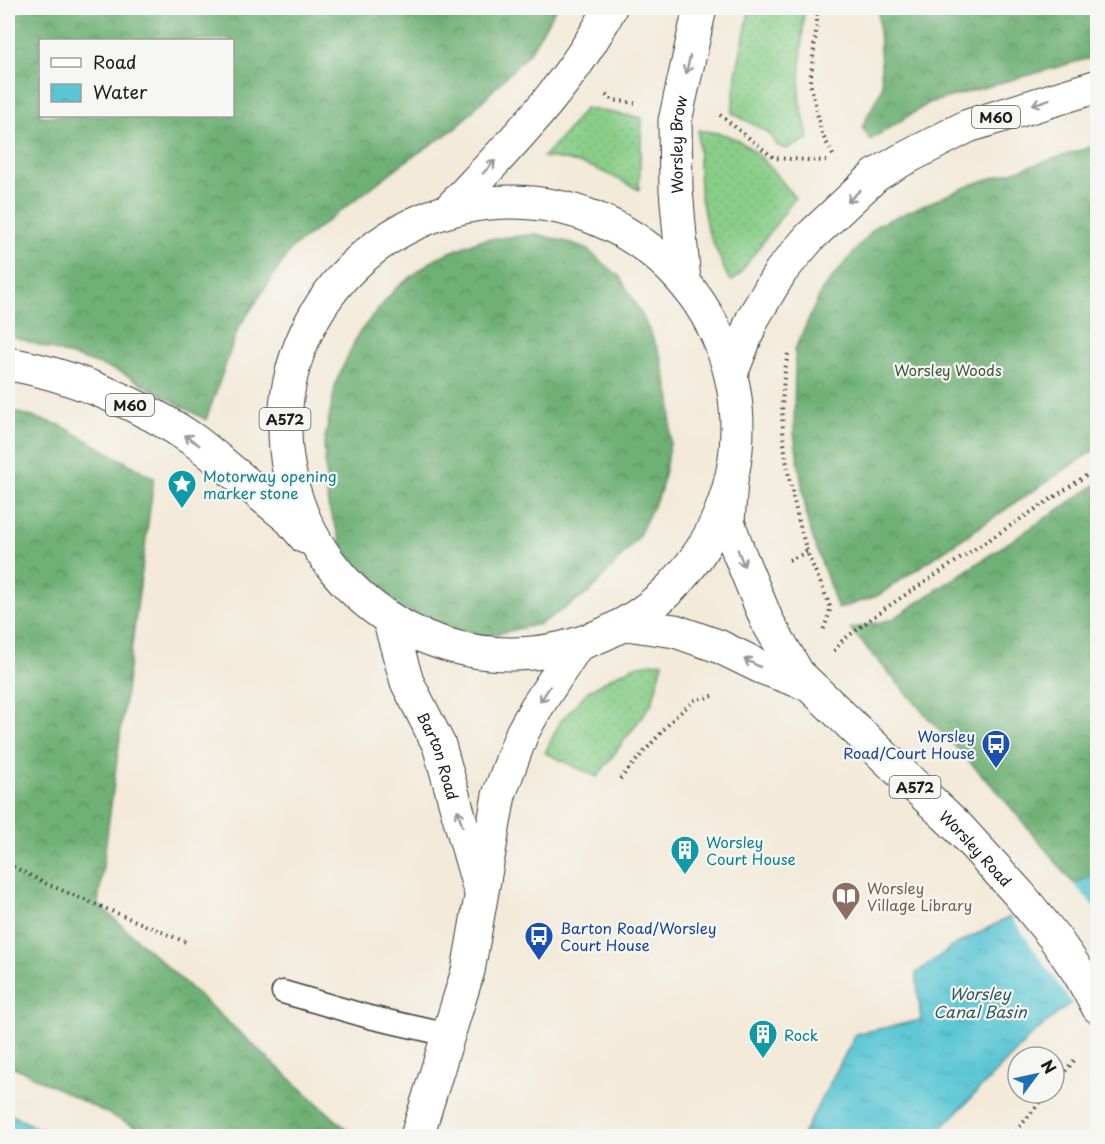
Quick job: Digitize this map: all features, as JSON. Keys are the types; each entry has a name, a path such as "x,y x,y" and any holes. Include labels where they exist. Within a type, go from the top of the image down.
{"main road":[{"name":"A572","path":"449,210 513,142 584,54 610,8"},
{"name":"Worsley Brow","path":"684,282 676,190 675,121 700,8"},
{"name":"M60","path":"731,374 753,318 781,271 810,237 876,175 968,126 1098,86"},
{"name":"A572","path":"513,201 546,204 577,211 608,223 636,239 662,259 684,282 704,310 720,341 731,374 737,427 731,480 720,515 703,548 682,577 656,603 626,624 603,636 577,645 513,655 481,653 448,646 417,634 389,619 363,600 340,577 317,547 300,513 290,476 285,438 286,400 294,363 307,328 327,295 352,266 381,242 413,223 449,210 481,203 513,201"},
{"name":"M60","path":"8,364 64,378 109,395 154,416 194,441 290,519 340,577"},
{"name":"Worsley Road","path":"731,480 728,522 739,554 767,621 798,674 959,828 1019,894 1072,964 1098,1007"},
{"name":"Barton Road","path":"389,619 407,682 441,751 482,894"},
{"name":"Worsley Road","path":"626,624 675,631 718,646 761,667 807,684"},
{"name":"Barton Road","path":"417,1137 468,970 499,795 522,733 577,645"}],"lane":[{"path":"283,992 369,1017 449,1035"}],"path":[{"path":"571,70 612,100 717,113 774,158 836,161 822,134 810,82 817,8"},
{"path":"789,350 783,381 782,413 787,475 806,549 830,608 807,684"},
{"path":"807,684 842,641 884,609 1098,468"},
{"path":"620,779 674,718 695,700 723,695"},
{"path":"8,864 47,884 188,943"},
{"path":"1066,1070 1076,1058"},
{"path":"1012,1137 1038,1105"}],"green space":[{"path":"36,8 556,8 530,52 456,128 406,161 291,249 238,329 206,420 121,372 8,335 8,16"},
{"path":"750,8 804,8 799,99 809,139 786,149 778,146 767,132 732,113 736,74"},
{"path":"878,8 1097,8 1097,56 929,103 870,140 862,127 882,88"},
{"path":"585,108 642,118 639,190 593,168 570,161 543,157"},
{"path":"698,130 720,133 747,146 765,161 795,198 732,281 728,278 707,228 700,193"},
{"name":"Worsley Woods","path":"1097,145 1097,448 877,596 838,609 808,524 794,434 795,349 822,290 877,225 973,184"},
{"path":"537,234 584,247 620,277 642,315 661,357 671,399 670,444 661,490 637,539 590,592 540,624 487,636 433,627 388,603 344,550 328,506 324,444 336,382 358,334 395,289 436,258 480,240"},
{"path":"8,410 60,425 154,478 98,904 347,1130 344,1136 153,1136 8,1064"},
{"path":"1097,484 1097,872 1074,884 998,792 932,722 850,629 893,619"},
{"path":"663,662 652,703 597,777 545,753 560,722 587,692 638,665"}],"water":[{"name":"Worsley Canal Basin","path":"1097,872 1097,981 1022,1045 1006,1045 1006,1062 934,1136 802,1136 856,1034 921,1020 916,973 955,945"},
{"path":"8,1113 53,1136 8,1136"}],"pier":[{"path":"1072,882 1097,910 1098,985 1073,1005 1009,914"}],"place":[{"name":"Motorway opening marker stone","path":"182,510"},
{"name":"Worsley Road/Court House","path":"996,770"},
{"name":"Worsley Court House","path":"685,876"},
{"name":"Worsley Village Library","path":"846,922"},
{"name":"Barton Road/Worsley Court House","path":"539,962"},
{"name":"Rock","path":"763,1060"}]}
